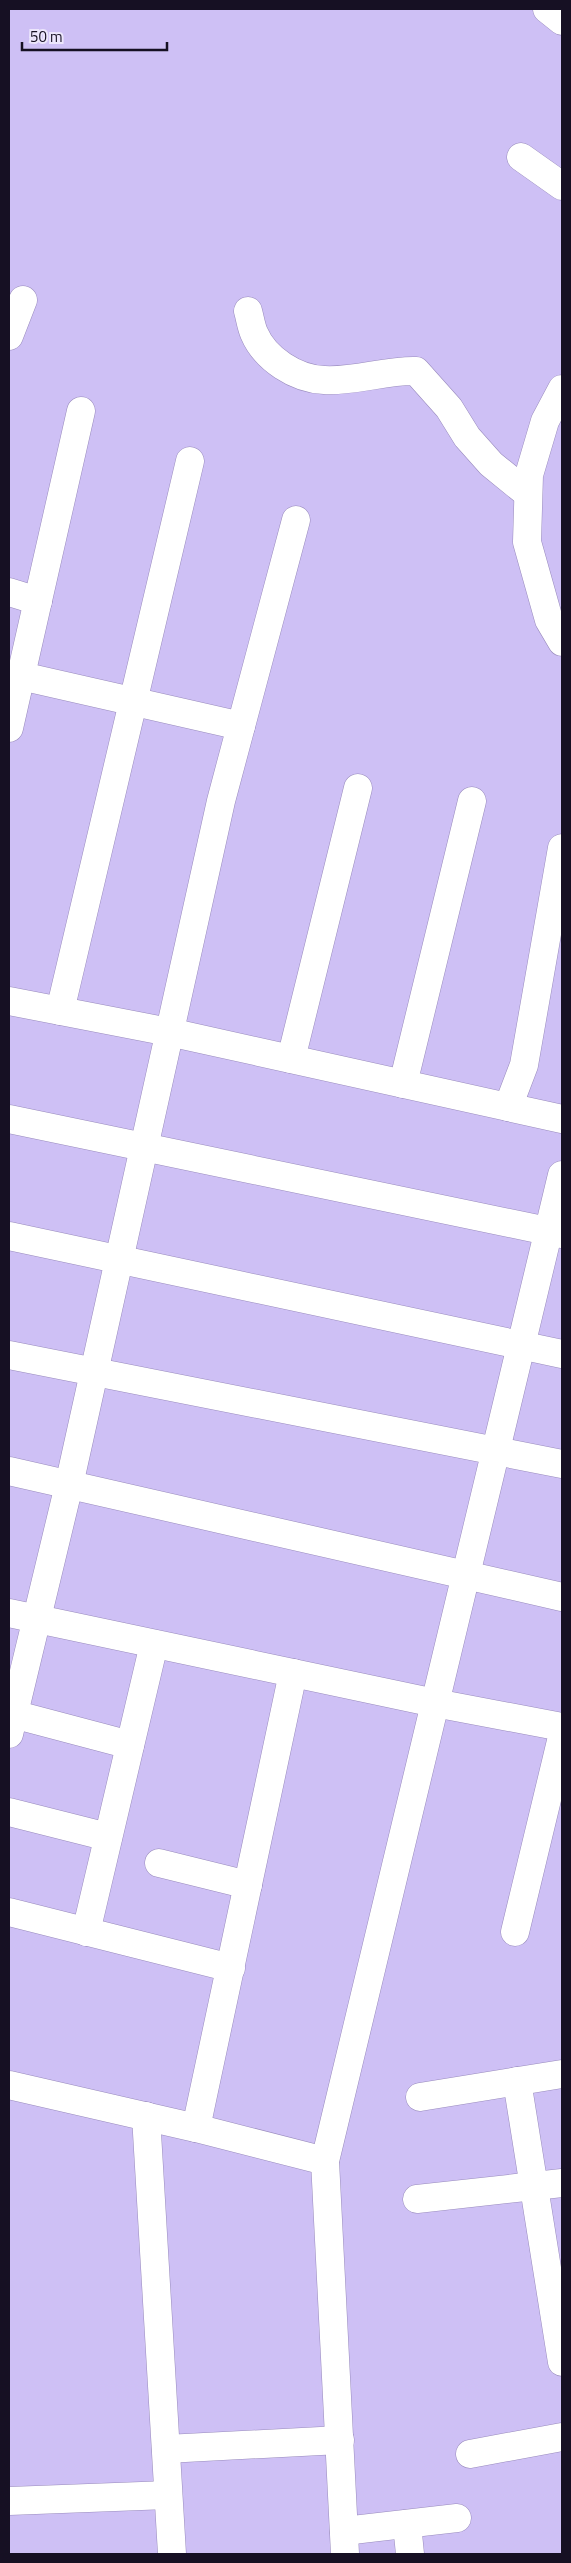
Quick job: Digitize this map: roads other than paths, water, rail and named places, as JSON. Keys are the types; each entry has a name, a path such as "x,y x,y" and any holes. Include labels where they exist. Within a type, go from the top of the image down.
{"street":[{"path":"547,9 562,21"},
{"path":"521,157 562,186"},
{"path":"9,336 23,300"},
{"path":"248,310 254,333 271,357 284,366 310,378 326,380 416,371 449,408 467,436 491,464 528,494"},
{"path":"562,389 545,422 529,475 527,542 549,620 562,642"},
{"path":"9,728 15,693 81,411"},
{"path":"60,1011 190,461"},
{"path":"130,1745 10,1720 38,1620 69,1485 221,801 296,520"},
{"path":"9,592 38,601"},
{"path":"15,693 134,702 241,726"},
{"path":"291,1059 358,788"},
{"path":"402,1084 472,801"},
{"path":"508,1107 524,1065 562,848"},
{"path":"9,1001 169,1032 562,1119"},
{"path":"9,1119 555,1233"},
{"path":"458,2518 407,2524 345,2543 325,2161 521,1344 555,1233 562,1175"},
{"path":"9,1236 562,1354"},
{"path":"9,1355 562,1464"},
{"path":"9,1471 562,1597"},
{"path":"9,1613 435,1703 562,1727"},
{"path":"86,1932 154,1644"},
{"path":"196,2128 293,1673"},
{"path":"515,1932 562,1737"},
{"path":"9,1812 108,1837"},
{"path":"159,1864 248,1885"},
{"path":"9,1912 231,1968"},
{"path":"420,2097 562,2074"},
{"path":"517,2081 534,2186 557,2293 562,2362"},
{"path":"9,2085 196,2128 325,2161"},
{"path":"146,2116 172,2554"},
{"path":"417,2199 562,2183"},
{"path":"470,2454 562,2437"},
{"path":"166,2449 340,2440"},
{"path":"9,2501 168,2495"},
{"path":"407,2524 410,2554"}]}
